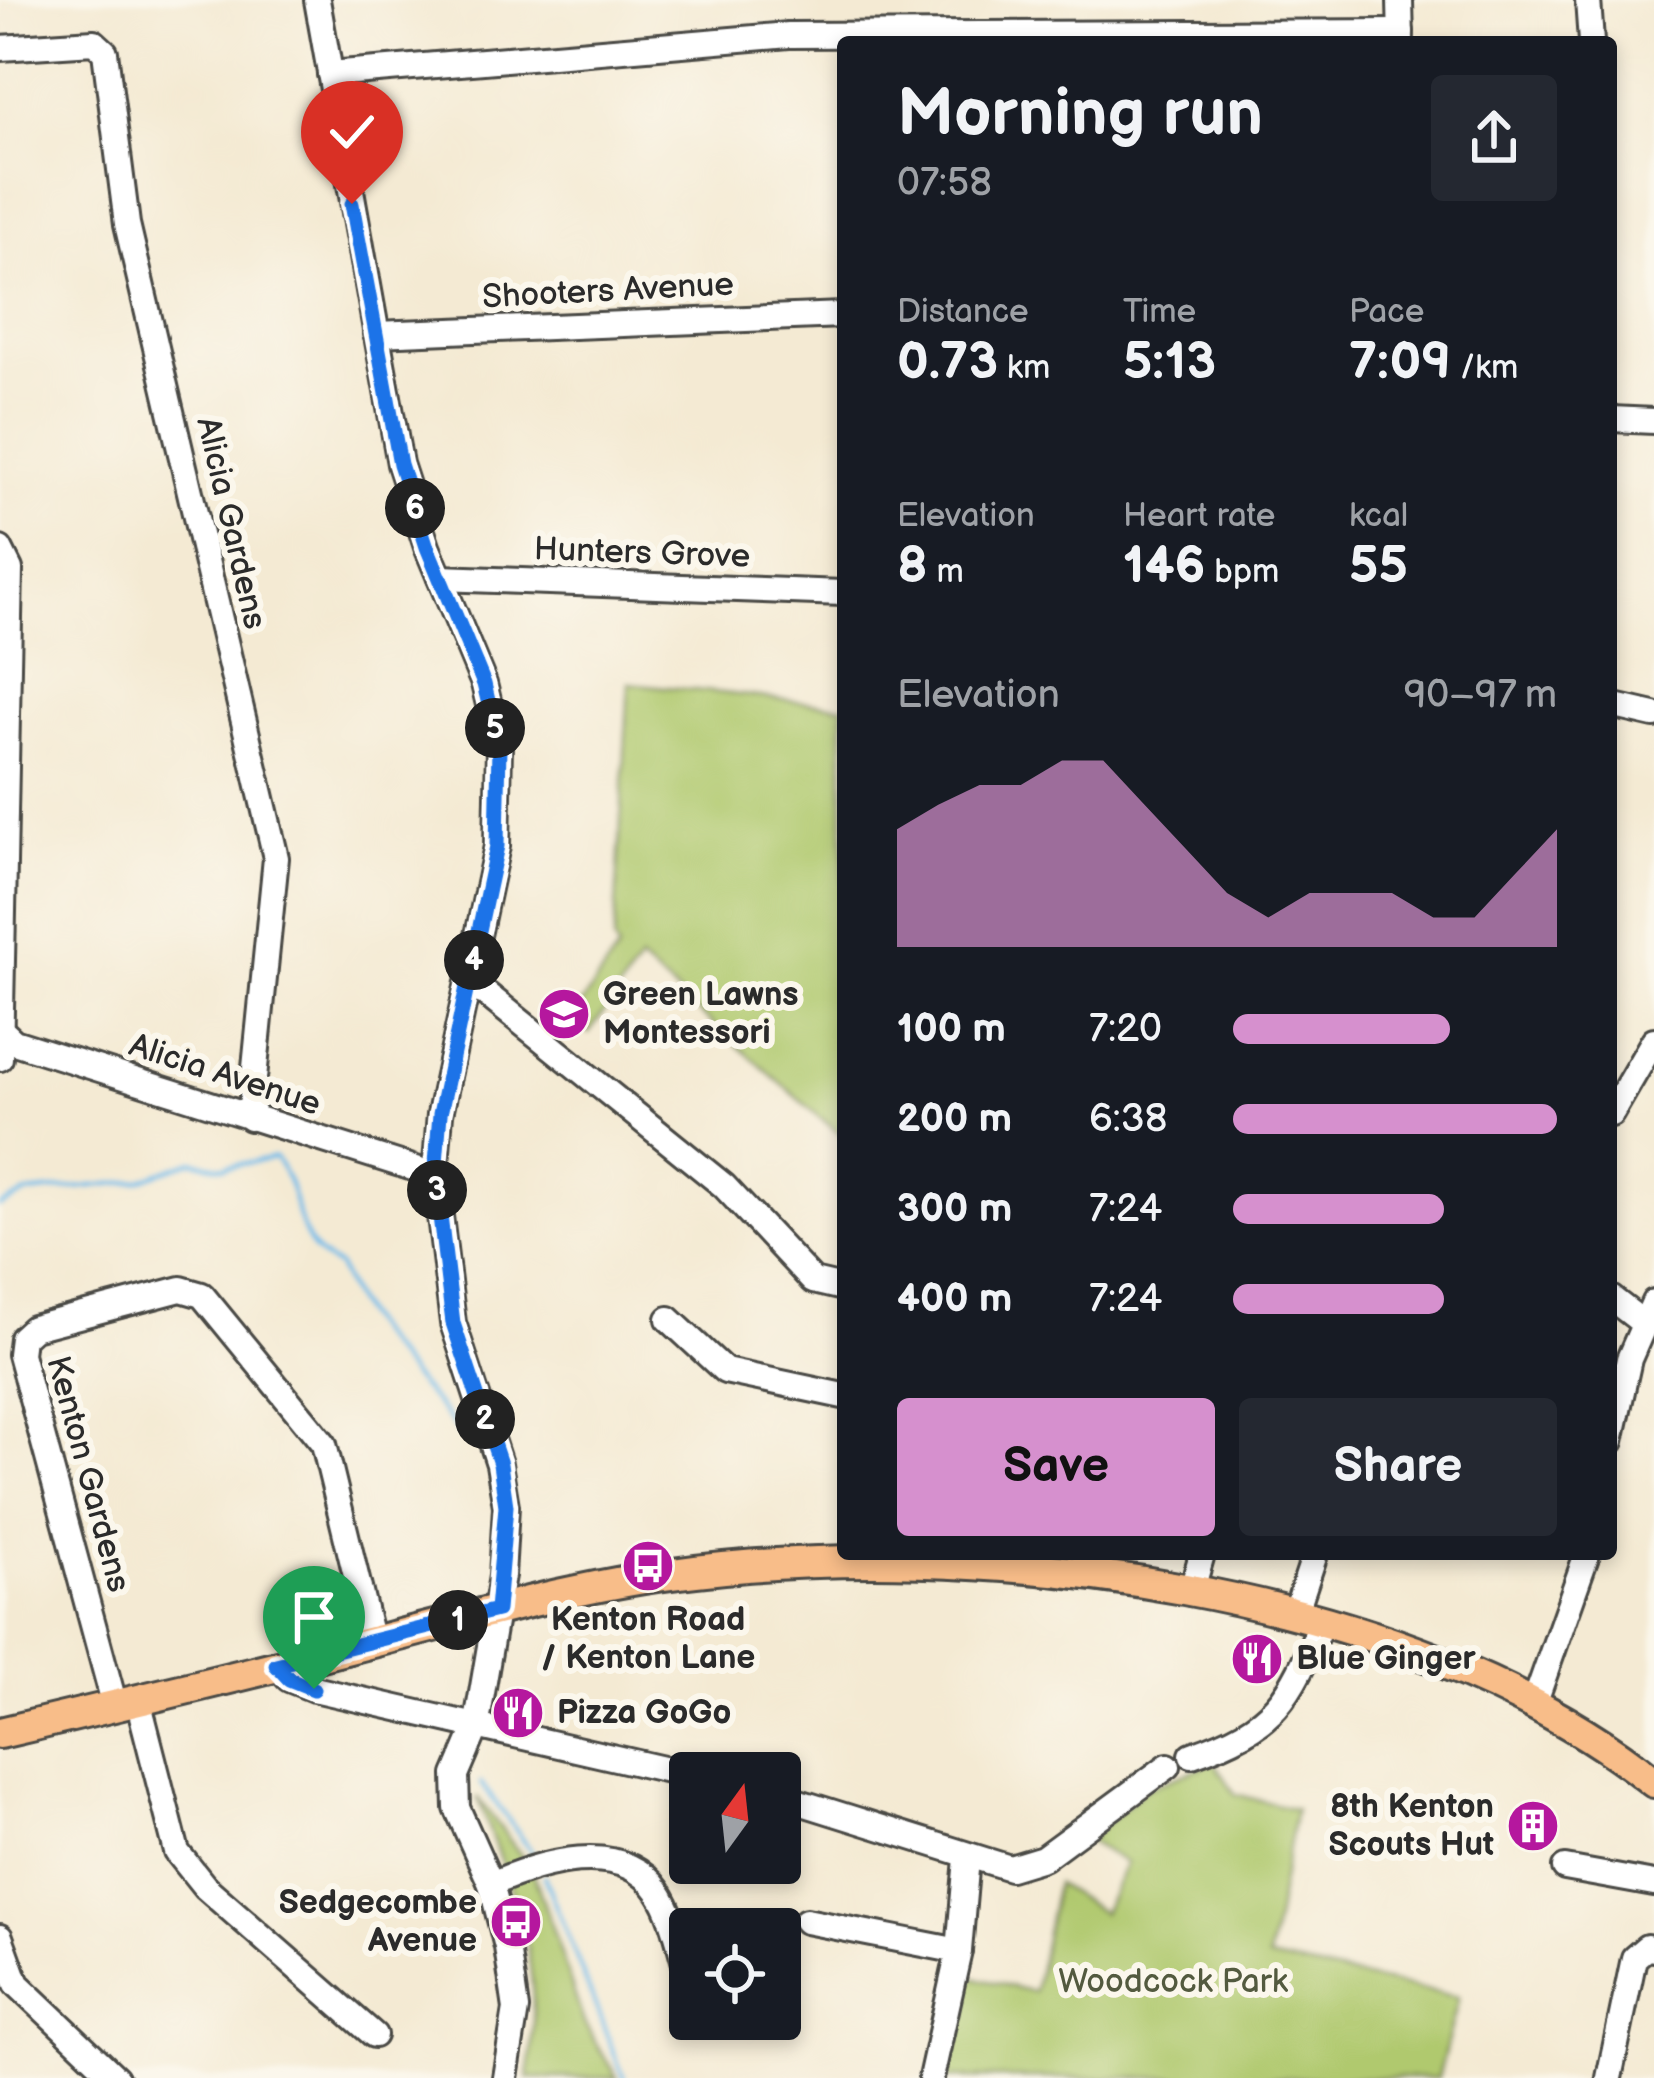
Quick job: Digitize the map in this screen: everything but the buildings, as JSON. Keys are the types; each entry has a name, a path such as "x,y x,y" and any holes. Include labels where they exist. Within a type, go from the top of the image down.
{"main road":[{"path":"0,1733 497,1610 705,1570 844,1560"},
{"path":"923,1560 1056,1571 1309,1618 1423,1654 1534,1704 1654,1782"}],"street":[{"path":"317,0 400,464 484,684 499,746 497,846 440,1114 435,1175 453,1323 503,1485 497,1610 476,1728 456,1775 457,1808 491,1884 516,2009 505,2078"},
{"path":"1400,0 1401,36"},
{"path":"1588,0 1591,36"},
{"path":"329,74 789,34 937,36"},
{"name":"Alicia Gardens","path":"0,48 94,43 105,52 127,224 276,858 250,1118"},
{"name":"Shooters Avenue","path":"376,334 837,315"},
{"path":"1617,418 1654,421"},
{"path":"0,549 10,569 0,1058"},
{"name":"Hunters Grove","path":"440,578 837,593"},
{"path":"1617,707 1654,716"},
{"path":"468,987 485,993 724,1186 813,1281 837,1287"},
{"name":"Alicia Avenue","path":"0,1030 14,1042 435,1175"},
{"path":"1617,1104 1654,1040"},
{"name":"Kenton Gardens","path":"127,1703 20,1354 22,1339 34,1328 182,1289 202,1295 323,1444 372,1642"},
{"path":"1617,1300 1648,1312 1617,1420"},
{"path":"669,1319 725,1371 837,1395"},
{"path":"1191,1593 1200,1560"},
{"path":"1192,1754 1239,1738 1284,1702 1309,1618 1314,1560"},
{"path":"1534,1704 1586,1560"},
{"path":"276,1665 289,1679 314,1689 669,1770"},
{"path":"127,1703 177,1852 206,1887 374,2035"},
{"path":"801,1803 1000,1867 1030,1865 1168,1766"},
{"path":"491,1884 600,1858 646,1879 669,1919"},
{"path":"932,2078 959,1951 967,1858"},
{"path":"1564,1868 1654,1884"},
{"path":"806,1921 959,1951"},
{"path":"0,1937 17,1984 116,2078"},
{"path":"1609,2078 1634,1958 1647,1947 1654,1949"}],"green space":[{"path":"629,683 837,705 837,1132 640,961 589,1033 571,1020 618,950 614,941"},
{"name":"Woodcock Park","path":"1215,1762 1235,1794 1295,1809 1268,1959 1459,1997 1438,2078 947,2078 968,1976 1034,1992 1056,1884 1103,1913 1126,1863 1088,1841 1146,1788"},
{"path":"477,1797 533,1871 584,2023 617,2078 528,2078 533,2036 530,1966 515,1902"}],"waterway":[{"path":"0,1206 29,1193 138,1181 192,1161 224,1167 275,1158 312,1246 338,1266 376,1334 461,1435"},
{"path":"481,1783 538,1860"},
{"path":"544,1876 624,2078"}],"place":[{"name":"Green Lawns Montessori","path":"564,1014"},
{"name":"Kenton Road / Kenton Lane","path":"648,1566"},
{"name":"Blue Ginger","path":"1257,1659"},
{"name":"Pizza GoGo","path":"518,1713"},
{"name":"8th Kenton Scouts Hut","path":"1533,1826"},
{"name":"Sedgecombe Avenue","path":"516,1922"}],"route":[{"path":"314,1689 289,1679 276,1665 497,1610 506,1506 500,1464 453,1323 435,1175 440,1114 497,846 499,746 484,684 427,547 400,464 352,204"}]}
